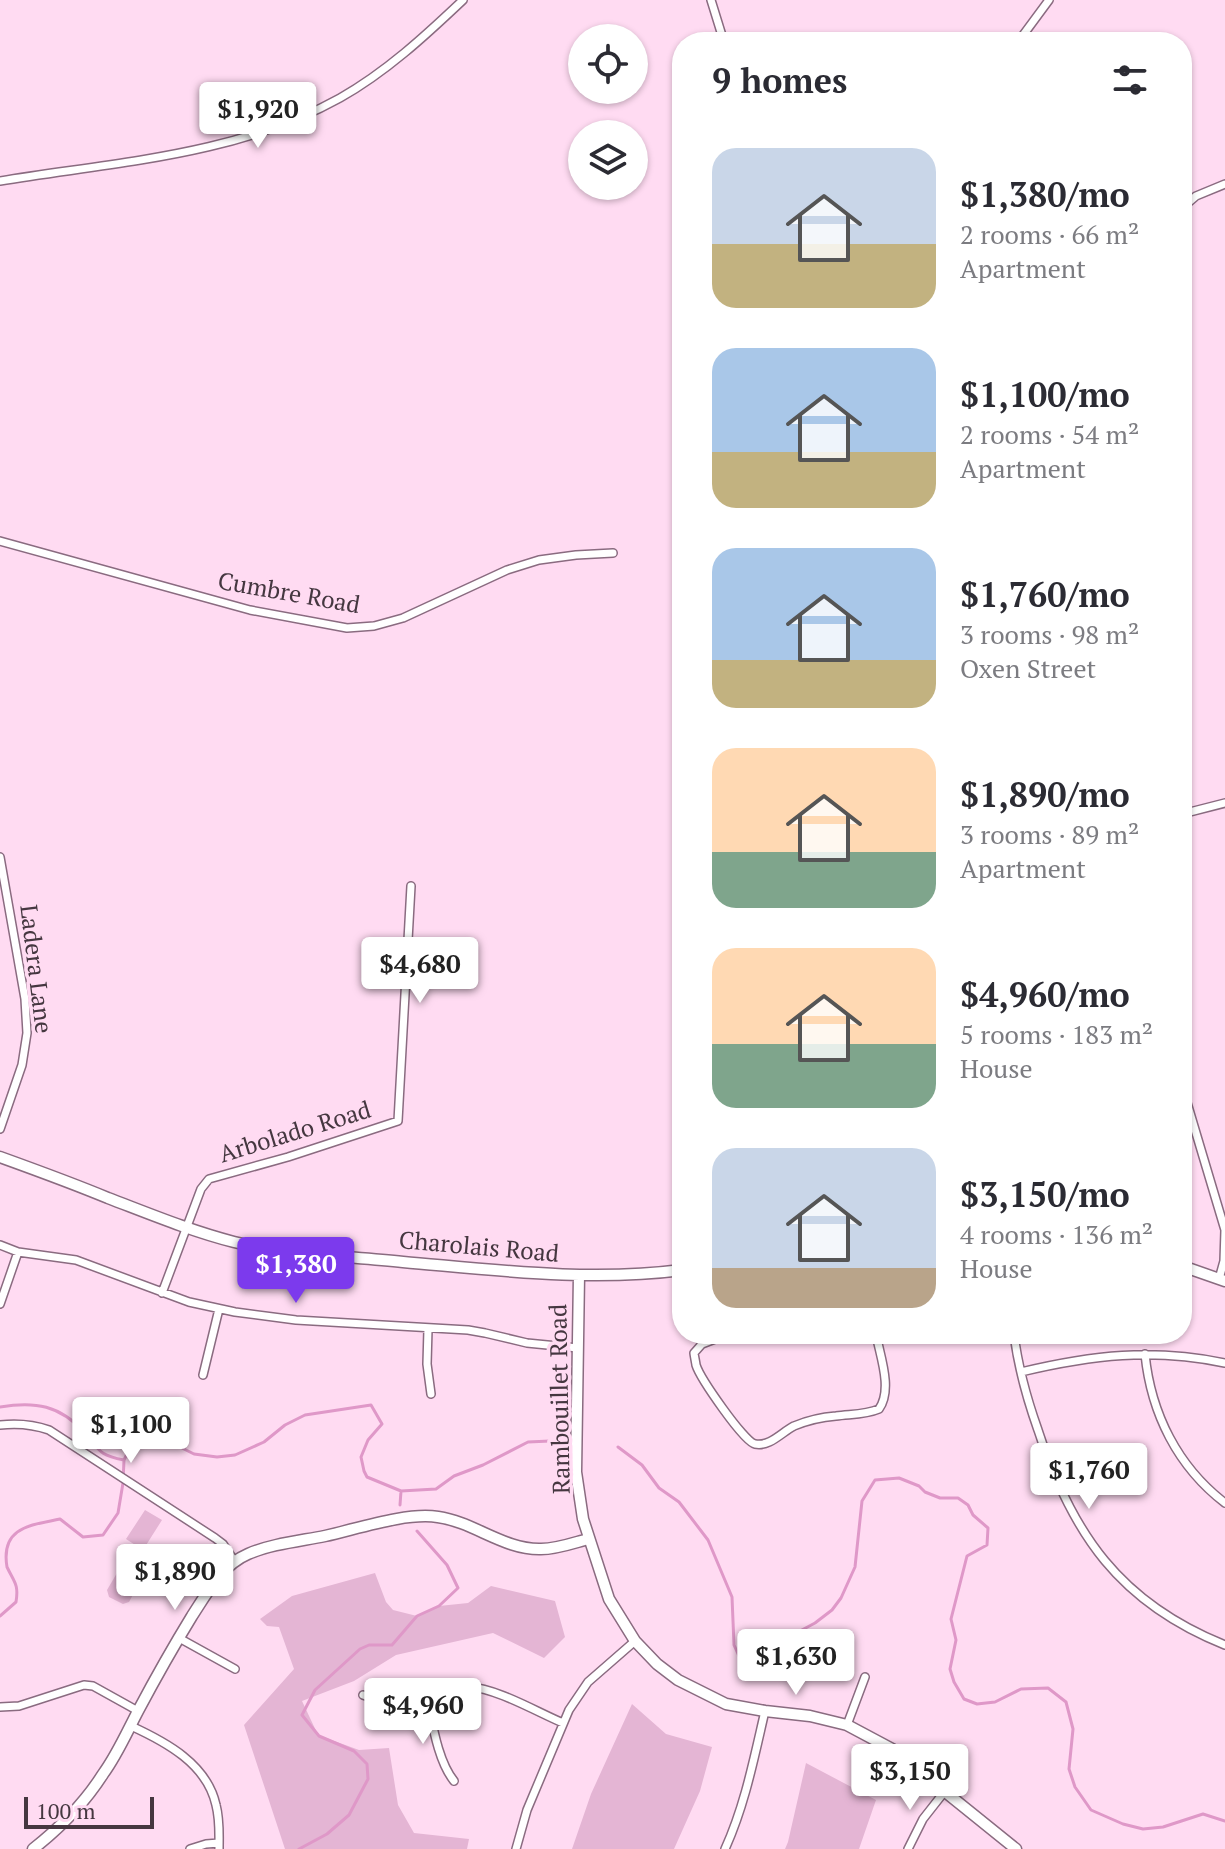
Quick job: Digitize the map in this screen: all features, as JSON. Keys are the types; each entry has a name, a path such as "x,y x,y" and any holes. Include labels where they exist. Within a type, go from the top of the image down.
{"street":[{"path":"0,181 175,154 237,141 283,125 342,97 392,64 463,0"},
{"path":"711,0 721,32"},
{"path":"1025,32 1049,0"},
{"path":"1192,199 1225,184"},
{"name":"Cumbre Road","path":"0,541 245,609 347,628 374,626 403,618 507,570 539,560 613,553"},
{"path":"1192,811 1225,803"},
{"name":"Ladera Lane","path":"0,857 25,999 27,1033 22,1065 0,1129"},
{"name":"Arbolado Road","path":"162,1293 201,1189 209,1179 398,1121 411,886"},
{"path":"1192,1119 1225,1230 1222,1280 1192,1270"},
{"name":"Charolais Road","path":"0,1157 186,1228 235,1242 311,1253 579,1275 672,1271"},
{"path":"0,1245 18,1252 76,1260 162,1293 219,1309 296,1320 468,1330 527,1343 578,1348"},
{"path":"0,1304 18,1252"},
{"name":"Rambouillet Road","path":"579,1275 576,1472 588,1539 609,1599 635,1641 678,1680 726,1704 810,1716 847,1725 892,1749 1016,1849"},
{"path":"203,1375 219,1309"},
{"path":"428,1329 427,1364 431,1394"},
{"path":"702,1344 694,1353 696,1366 741,1433 756,1445 769,1442 795,1426 879,1409 885,1397 885,1388 878,1344"},
{"path":"1016,1344 1032,1412 1056,1481 1092,1546 1150,1604 1204,1637 1225,1645"},
{"path":"1021,1372 1086,1359 1145,1354 1182,1355 1225,1363"},
{"path":"1145,1354 1151,1392 1166,1432 1192,1472 1225,1503"},
{"path":"0,1425 20,1423 49,1430 215,1538 235,1562"},
{"path":"33,1849 78,1809 105,1773 212,1584 247,1554 399,1519 425,1516 469,1526 514,1546 542,1549 588,1539"},
{"path":"179,1638 235,1669"},
{"path":"516,1849 527,1810 574,1701 588,1682 635,1641"},
{"path":"847,1725 865,1677"},
{"path":"0,1707 19,1706 84,1685 93,1686 138,1711"},
{"path":"363,1695 397,1699 454,1687 478,1688 563,1723"},
{"path":"426,1694 442,1760 454,1781"},
{"path":"725,1849 748,1787 765,1711"},
{"path":"131,1726 174,1750 195,1765 206,1779 216,1801 219,1846 206,1844 190,1849"},
{"path":"908,1849 923,1819 945,1791"}],"shaded area":[{"path":"145,1510 162,1520 143,1550 126,1539"},
{"path":"132,1554 146,1561 148,1567 129,1602 123,1604 109,1597 107,1590 127,1556"},
{"path":"375,1573 386,1602 393,1610 417,1616 439,1606 468,1603 491,1586 555,1601 565,1637 544,1658 493,1633 396,1655 354,1681 302,1701 318,1735 359,1750 389,1748 398,1805 414,1833 469,1839 467,1849 285,1849 244,1725 294,1669 279,1627 267,1626 260,1619 292,1596"},
{"path":"632,1704 666,1734 712,1747 700,1791 674,1849 572,1849 591,1794"},
{"path":"806,1763 876,1800 859,1849 785,1849"}],"waterway":[{"path":"0,1407 36,1405 56,1411 76,1424 101,1451 124,1460"},
{"path":"0,1616 16,1602 16,1587 7,1567 6,1553 14,1535 30,1526 60,1519 83,1537 103,1535 118,1513 124,1460 133,1442 160,1437 194,1454 217,1457 235,1455 264,1442 285,1425 305,1415 371,1405 382,1424 368,1440 361,1457 364,1471 367,1477 401,1491 436,1489 454,1476 528,1442 550,1441"},
{"path":"618,1447 642,1465 659,1488 679,1502 708,1540 732,1597 734,1645 739,1656 755,1667 779,1654 800,1631 832,1610 841,1598 855,1567 862,1501 875,1480 899,1478 940,1498 958,1498 988,1528 987,1545 967,1556 951,1619 956,1640 950,1669 964,1699 977,1704 995,1702 1021,1689 1048,1688 1066,1702 1073,1729 1069,1769 1075,1787 1091,1810 1143,1829 1163,1827 1203,1814 1225,1821"},
{"path":"400,1505 401,1491"},
{"path":"299,1849 327,1834 349,1815 368,1779 367,1764 354,1751 319,1736 302,1715 315,1690 360,1649 369,1645 392,1645 417,1616 439,1606 458,1588 447,1565 417,1531"}]}
